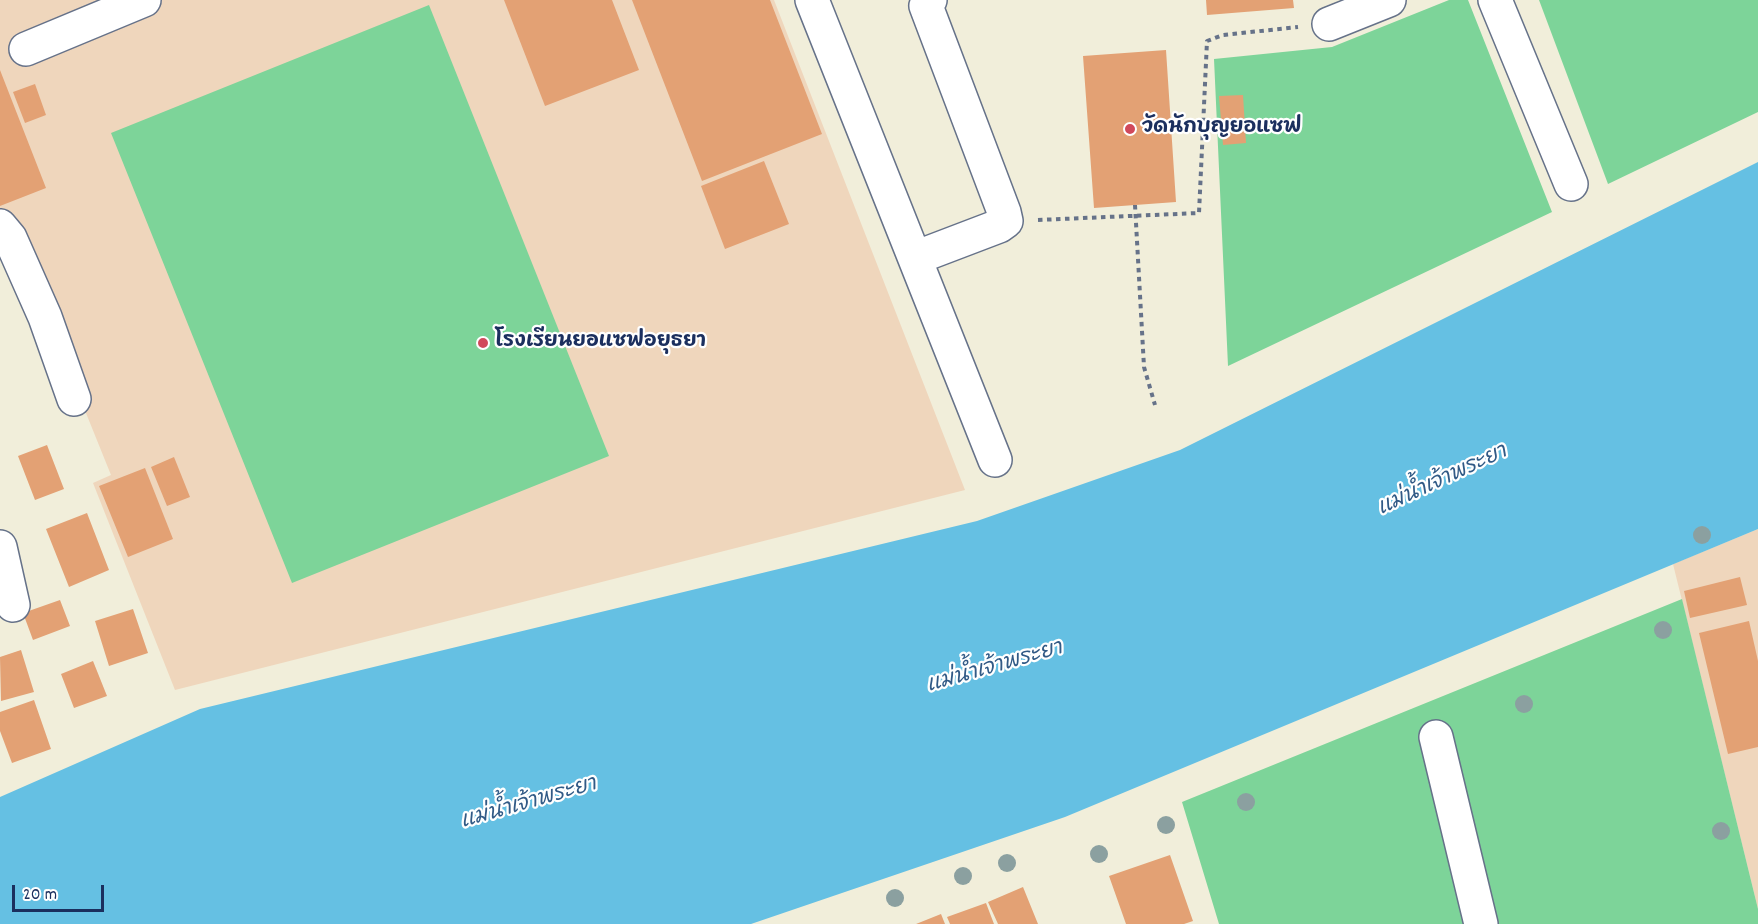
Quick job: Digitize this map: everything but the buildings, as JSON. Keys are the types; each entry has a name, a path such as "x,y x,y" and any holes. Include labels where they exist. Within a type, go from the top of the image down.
{"street":[{"path":"26,49 144,0"},
{"path":"812,0 995,460"},
{"path":"915,258 999,226 1006,221 926,6 930,0"},
{"path":"1329,24 1389,0"},
{"path":"1495,0 1571,184"},
{"path":"0,226 10,238 45,317 74,399"},
{"path":"0,548 13,605"},
{"path":"1436,737 1481,924"}],"path":[{"path":"1060,219 1200,212 1207,41 1223,35 1329,24"},
{"path":"1135,205 1144,368 1155,405"}],"shaded area":[{"name":"โรงเรียนยอแซฟอยุธยา","path":"0,0 774,0 965,490 175,690 93,483 111,475 4,210 0,211"},
{"path":"1758,529 1758,909 1673,564"}],"green space":[{"path":"1449,0 1468,0 1552,212 1228,366 1214,59 1332,47"},
{"path":"1539,0 1758,0 1758,112 1608,184"},
{"path":"429,5 609,456 292,583 111,133"},
{"path":"1682,599 1758,909 1758,924 1219,924 1182,802"}],"water":[{"name":"แม่น้ำเจ้าพระยา","path":"1758,162 1758,529 1065,817 751,924 0,924 0,797 200,709 977,521 1180,450"}],"place":[{"name":"วัดนักบุญยอแซฟ","path":"1130,129"},
{"name":"โรงเรียนยอแซฟอยุธยา","path":"483,343"}]}
